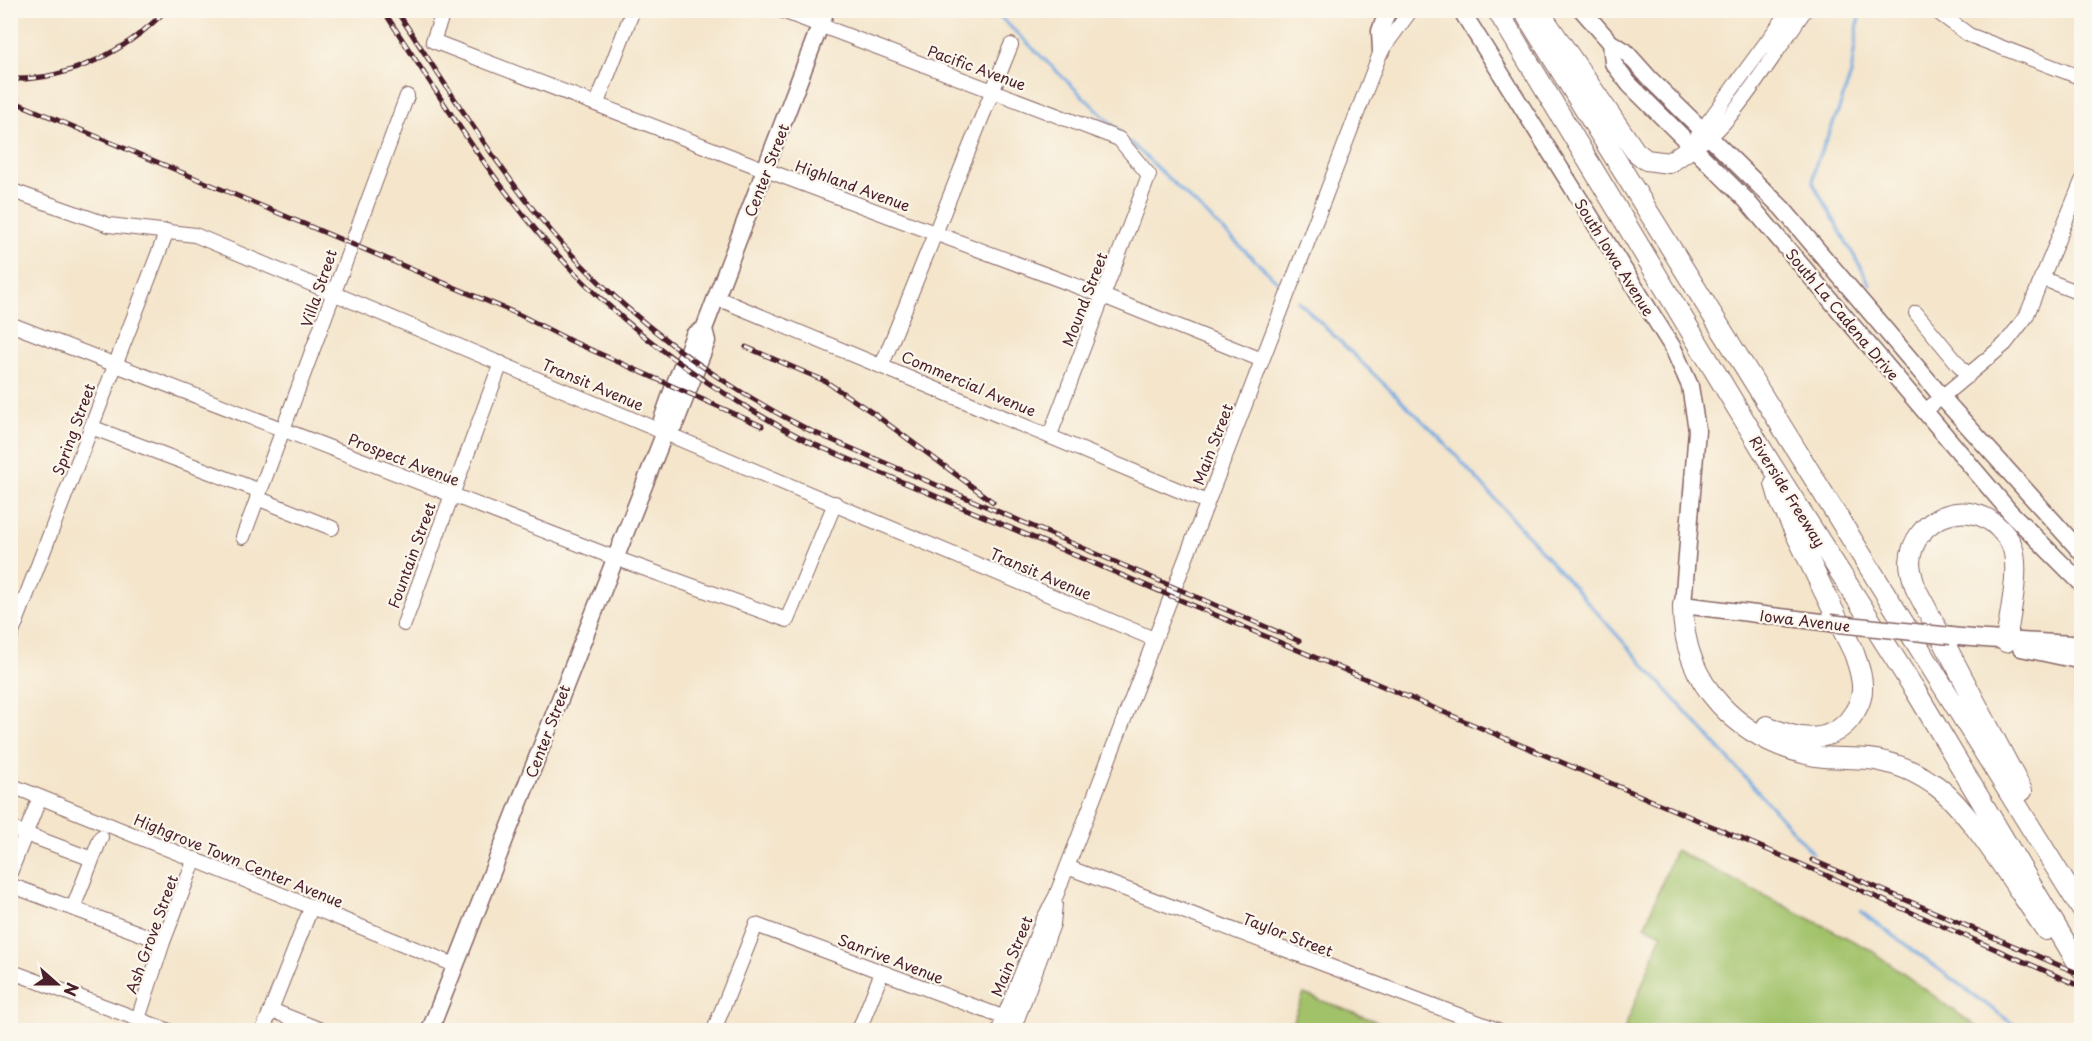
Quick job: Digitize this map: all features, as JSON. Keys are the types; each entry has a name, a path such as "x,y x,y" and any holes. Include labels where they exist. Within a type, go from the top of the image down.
{"highway":[{"name":"Riverside Freeway","path":"1497,10 1769,461 1915,690 2082,970"},
{"name":"Riverside Freeway","path":"1523,10 2078,903"},
{"path":"1538,10 1635,152 1646,160 1669,163 1692,147"},
{"path":"1683,605 1693,625 1703,659 1715,681 1736,706 1758,722 1788,735 1817,738 1839,730 1854,714 1863,691 1862,676 1854,653 1779,501 1769,461"},
{"path":"2006,642 2015,574 2014,553 2008,538 1994,524 1973,513 1948,513 1939,517 1923,531 1912,554 1910,563 1916,589 1983,721 2069,869 2078,903"},
{"path":"1683,605 1683,627 1690,656 1707,688 1727,712 1752,732 1777,745 1818,756 1889,763 1913,771 1936,785 1975,830 2067,962 2082,976"}],"main road":[{"name":"Center Street","path":"430,1030 664,432 675,424 707,341 704,329 826,10"},
{"path":"1381,51 1380,31 1388,10"},
{"name":"South Iowa Avenue","path":"1461,10 1682,366 1695,408 1696,430 1683,605"},
{"name":"South La Cadena Drive","path":"1582,10 1611,43 1625,51 1782,208 1942,395 2082,553"},
{"name":"South La Cadena Drive","path":"1611,43 1613,63 1629,84 1771,228 2023,525 2082,584"},
{"name":"Iowa Avenue","path":"1683,605 2006,642 2025,640 2082,645"},
{"name":"Iowa Avenue","path":"2006,642 2023,649 2082,661"}],"street":[{"name":"Highland Avenue","path":"444,10 433,41 766,170 1103,296 1262,360"},
{"path":"597,103 633,10"},
{"name":"Pacific Avenue","path":"780,10 1119,139 1149,175"},
{"name":"Main Street","path":"1008,1025 1053,924 1056,896 1381,51 1411,10"},
{"path":"1706,134 1790,10"},
{"path":"1692,147 1706,134 1805,10"},
{"path":"1935,10 1969,35 2082,78"},
{"path":"882,365 1011,45"},
{"name":"Villa Street","path":"243,537 335,294 350,243 407,96"},
{"name":"Mound Street","path":"1050,435 1149,175"},
{"path":"1925,411 2005,344 2026,317 2082,181"},
{"name":"Transit Avenue","path":"10,190 110,225 195,235 835,502 1154,639"},
{"name":"Spring Street","path":"10,638 167,231"},
{"path":"2042,278 2082,294"},
{"name":"Commercial Avenue","path":"717,298 1207,502"},
{"path":"1916,313 1968,376"},
{"name":"Prospect Avenue","path":"10,324 615,558 788,620 835,502"},
{"name":"Fountain Street","path":"404,624 501,363"},
{"path":"91,427 259,495 332,528"},
{"name":"Highgrove Town Center Avenue","path":"10,785 455,965"},
{"path":"10,873 40,797"},
{"path":"10,828 92,859"},
{"path":"73,908 101,837"},
{"name":"Ash Grove Street","path":"138,1019 163,942 195,859"},
{"name":"Taylor Street","path":"1067,867 1498,1030"},
{"path":"10,885 163,942"},
{"path":"263,1030 311,908"},
{"name":"Sanrive Avenue","path":"714,1030 756,925 882,972 1008,1025"},
{"path":"10,971 167,1030"},
{"path":"859,1030 882,972"},
{"path":"271,1010 312,1029"}],"green space":[{"path":"1675,850 1869,949 1981,1030 1624,1030 1662,934 1645,926"},
{"path":"1304,994 1399,1030 1289,1030"}],"waterway":[{"path":"993,10 1121,133"},
{"path":"1860,10 1851,74 1816,164 1813,183 1870,284"},
{"path":"1130,142 1279,283"},
{"path":"1298,301 1441,439 1813,853"},
{"path":"1860,911 2021,1030"}],"railway":[{"path":"10,79 53,75 95,61 133,38 166,10"},
{"path":"383,10 503,189 576,275 606,304 670,356 774,423 811,443 1789,859 2082,987"},
{"path":"396,10 483,142 555,236 633,313 689,357 749,396 811,431 1299,641"},
{"path":"10,100 520,315 569,340 762,426"},
{"path":"746,347 825,381 873,413 993,502"},
{"path":"1812,860 2082,975"}]}
